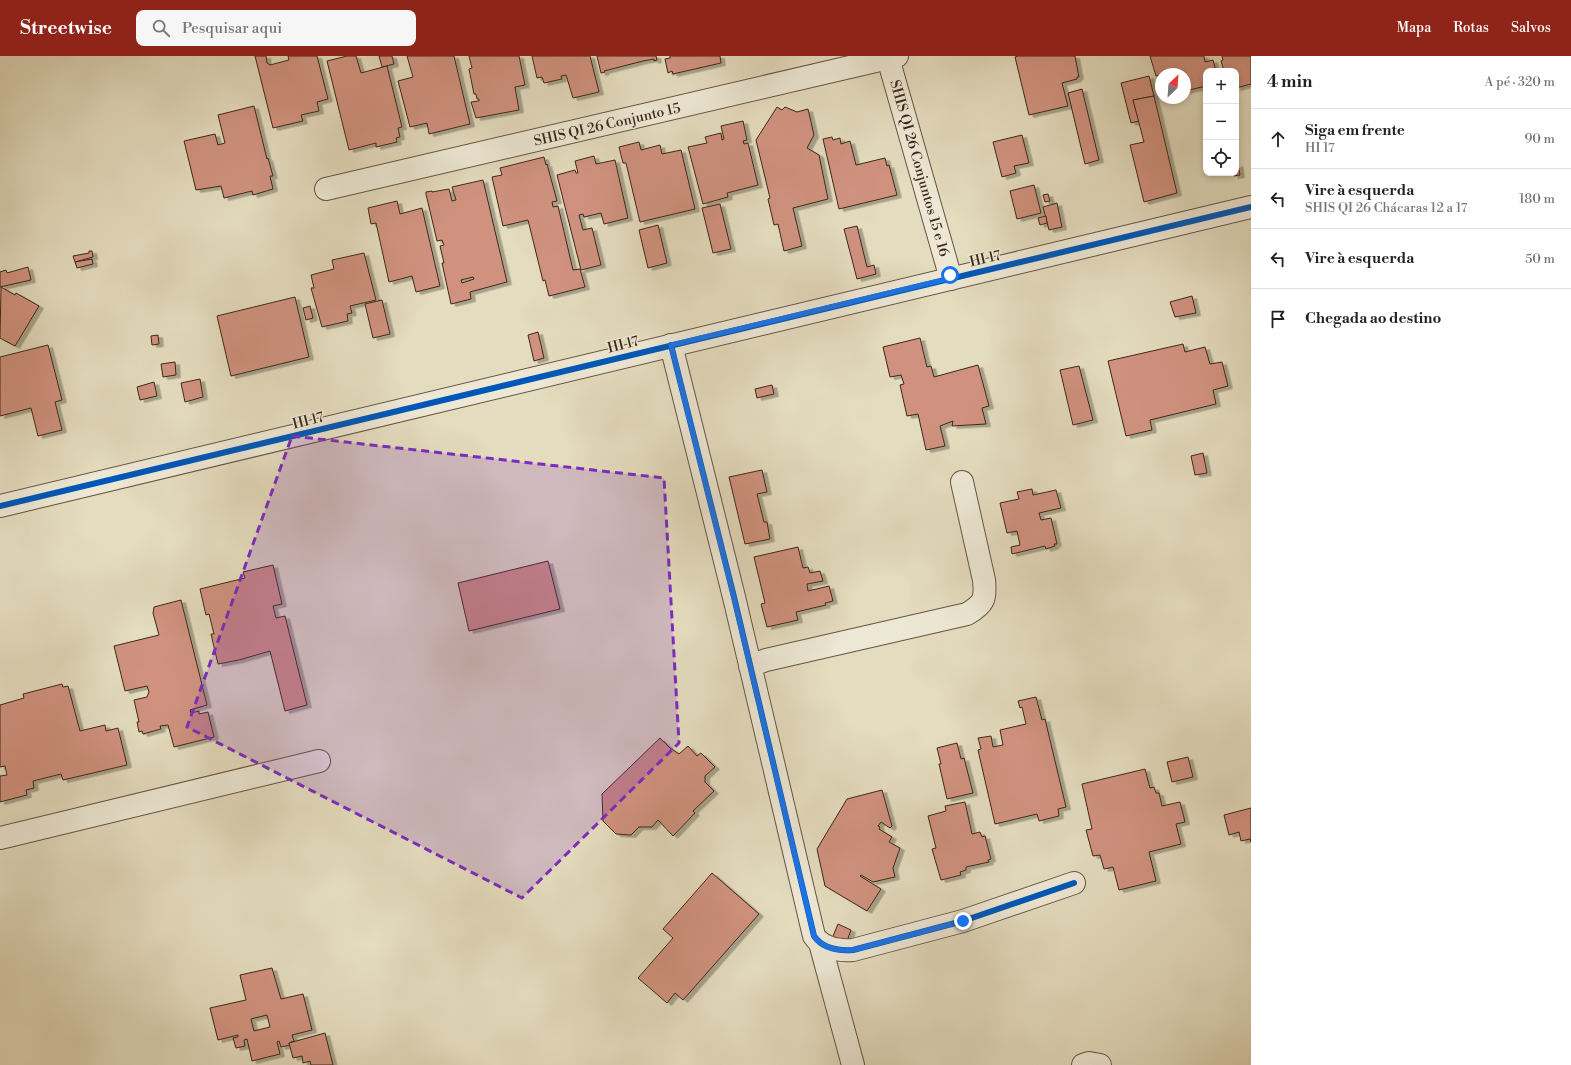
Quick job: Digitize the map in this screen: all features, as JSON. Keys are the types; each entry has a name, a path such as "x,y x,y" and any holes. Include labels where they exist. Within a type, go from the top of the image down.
{"street":[{"name":"SHIS QI 26 Conjunto 15","path":"326,189 892,57"},
{"name":"SHIS QI 26 Conjuntos 15 e 16","path":"892,57 951,278"},
{"name":"HI 17","path":"0,506 1251,207"},
{"path":"671,345 750,666 814,936 820,943 834,950 853,950 963,921 1074,883"},
{"path":"750,666 766,660 967,614 977,608 983,601 985,593 984,580 962,482"},
{"path":"0,838 319,761"},
{"path":"820,943 853,1065"},
{"path":"1083,1065 1089,1063 1100,1065"}],"highlighted area":[{"path":"292,436 664,478 679,743 522,898 187,727"}],"building":[{"path":"255,56 266,56 267,63 270,65 289,60 288,56 317,56 328,99 317,102 319,111 301,115 303,121 273,128"},
{"path":"347,56 356,56 361,73 387,66 402,127 398,128 400,137 396,138 397,142 376,147 376,143 349,150 327,61"},
{"path":"379,56 392,56 394,64 382,67"},
{"path":"407,56 454,56 470,124 429,134 427,123 410,127 398,81 413,77"},
{"path":"469,56 519,56 525,85 515,87 519,110 476,118 471,102 479,101 479,99 477,99 476,94 474,94 469,69 472,68"},
{"path":"532,56 590,56 599,92 573,98 566,75 561,76 562,79 544,83 542,77 537,78"},
{"path":"597,56 656,56 657,60 654,61 654,59 643,61 601,73"},
{"path":"670,56 720,56 721,63 673,74 672,71 668,73 665,59 670,58"},
{"path":"1075,56 1079,77 1077,77 1077,79 1062,83 1068,106 1029,115 1015,57"},
{"path":"1150,56 1204,56 1205,62 1213,60 1215,68 1203,68 1203,87 1191,90 1191,68 1155,68 1155,73"},
{"path":"1222,56 1251,56 1251,84 1239,87 1239,68 1223,68 1221,61 1223,60"},
{"path":"1149,76 1154,96 1133,100 1139,121 1131,123 1121,83"},
{"path":"1082,89 1099,160 1085,164 1068,93"},
{"path":"1154,96 1177,193 1144,202 1130,145 1144,142 1133,100"},
{"path":"254,106 267,159 268,158 273,176 270,176 273,189 253,195 252,191 224,198 221,186 196,190 184,141 215,134 218,145 225,143 218,115"},
{"path":"777,107 782,110 785,107 797,112 808,109 814,135 807,148 819,155 828,199 793,208 802,246 784,251 778,224 774,225 768,199 770,198 756,140"},
{"path":"743,121 747,140 743,141 744,144 748,143 758,185 727,193 728,197 703,204 688,147 707,143 705,137 721,133 722,140 724,139 721,126"},
{"path":"1022,135 1029,163 1014,166 1016,173 1002,177 993,142"},
{"path":"832,137 833,140 840,138 841,144 850,141 856,165 885,158 887,166 889,165 897,195 839,209 823,139"},
{"path":"639,142 641,150 660,145 662,154 681,150 695,209 640,222 626,163 623,163 619,147"},
{"path":"594,156 596,164 615,160 628,218 604,224 601,213 584,217 583,214 579,215 583,230 592,228 601,265 581,270 557,175 575,170 576,173 578,173 575,161"},
{"path":"544,157 557,201 552,202 553,207 558,206 573,270 580,269 585,287 549,296 545,280 543,281 528,220 503,226 492,177 502,175 500,168"},
{"path":"483,180 507,282 470,292 471,299 451,304 442,263 444,263 440,246 444,245 442,240 437,241 426,192 449,189 452,201 456,200 452,187","holes":["473,277 474,279 462,283 461,280"]},
{"path":"1034,185 1041,213 1017,219 1010,191"},
{"path":"1048,194 1050,201 1045,202 1043,195"},
{"path":"397,201 400,214 422,208 440,286 416,292 412,276 389,282 376,223 371,224 368,208"},
{"path":"1057,203 1062,227 1049,230 1043,207"},
{"path":"720,204 731,249 713,253 702,208"},
{"path":"1046,216 1047,223 1040,225 1038,218"},
{"path":"658,225 667,263 648,268 639,230"},
{"path":"857,226 867,267 874,265 876,274 857,279 844,229"},
{"path":"89,251 92,251 93,257 75,262 73,256 89,253"},
{"path":"364,253 376,300 350,306 352,313 347,314 348,321 322,327 311,288 314,288 311,275 334,269 332,260"},
{"path":"92,259 93,264 77,268 75,262"},
{"path":"28,267 31,280 0,287 0,272 6,270 7,273"},
{"path":"1,287 15,295 16,293 39,306 15,346 0,338"},
{"path":"1192,296 1196,313 1175,317 1170,302"},
{"path":"295,297 309,357 231,376 217,316"},
{"path":"382,300 390,334 373,338 365,304"},
{"path":"310,306 313,318 306,320 303,308"},
{"path":"538,332 544,358 534,361 528,335"},
{"path":"158,335 159,344 152,345 151,336"},
{"path":"920,338 927,367 931,366 934,377 978,365 989,406 982,408 986,424 952,426 953,421 940,426 945,446 926,450 918,414 907,416 900,385 904,384 901,375 890,377 883,347"},
{"path":"1183,344 1185,352 1205,347 1210,364 1222,362 1228,386 1213,390 1216,404 1150,420 1152,430 1126,436 1108,361"},
{"path":"48,345 62,400 55,402 62,430 38,436 31,408 0,416 0,357"},
{"path":"175,362 176,375 163,377 161,364"},
{"path":"1079,366 1093,420 1073,425 1060,370"},
{"path":"200,379 203,397 185,402 181,383"},
{"path":"154,382 157,396 140,400 137,387"},
{"path":"772,385 774,394 757,398 755,389"},
{"path":"1203,453 1207,473 1195,475 1191,456"},
{"path":"762,470 767,492 757,494 764,522 767,522 770,539 745,544 729,477"},
{"path":"1032,489 1033,495 1056,490 1061,508 1039,513 1041,520 1051,518 1057,544 1054,544 1055,546 1046,549 1045,546 1012,554 1011,547 1020,545 1017,531 1007,533 1000,503 1019,499 1017,492"},
{"path":"798,547 803,568 808,567 810,573 820,571 823,581 807,584 808,591 829,586 833,601 825,603 826,605 796,612 798,620 767,627 761,604 765,603 754,557"},
{"path":"548,561 560,609 469,631 458,583"},
{"path":"273,565 282,604 273,606 276,618 285,616 307,705 285,711 270,651 239,660 218,664 211,634 214,634 209,614 206,615 200,589 245,578 243,572"},
{"path":"181,600 207,705 190,710 191,713 199,711 199,714 208,712 214,737 174,747 168,725 160,726 161,729 143,734 142,731 139,732 137,722 139,722 134,700 147,697 149,692 147,686 125,691 114,646 159,635 153,613 154,607"},
{"path":"62,684 63,687 68,686 80,731 105,725 106,731 118,728 127,765 63,780 61,774 33,781 34,788 26,790 27,795 0,802 0,776 7,775 5,766 0,767 0,705 24,698 23,694"},
{"path":"1036,697 1042,720 1045,719 1066,807 1058,809 1059,816 1039,821 1037,814 995,824 978,750 981,749 978,738 991,736 993,747 1003,745 1000,730 1026,724 1022,707 1020,708 1018,701"},
{"path":"660,738 670,748 679,754 688,746 697,756 701,753 715,767 705,776 705,782 714,791 693,811 695,813 673,836 658,820 652,827 639,827 631,835 616,834 603,821 602,794"},
{"path":"957,743 961,759 964,758 973,793 947,799 937,748"},
{"path":"1188,757 1193,777 1172,782 1167,762"},
{"path":"1145,769 1150,788 1154,787 1156,793 1159,793 1162,806 1180,802 1185,822 1176,824 1181,844 1149,852 1156,881 1119,890 1113,867 1104,869 1100,855 1093,856 1086,830 1092,829 1082,784"},
{"path":"882,790 892,826 890,828 881,822 878,826 880,827 879,829 892,837 889,842 900,848 893,868 895,877 873,882 861,875 860,876 881,889 867,911 825,886 817,849 847,799"},
{"path":"965,802 972,834 980,832 982,837 985,836 991,859 988,860 989,862 966,867 966,870 960,872 961,875 941,880 932,849 936,848 928,816 946,811 945,806"},
{"path":"1251,808 1251,842 1250,839 1241,841 1239,832 1229,835 1224,815"},
{"path":"712,873 759,914 683,1000 675,993 667,1003 638,978 673,938 663,929"},
{"path":"838,924 851,930 845,947 831,941"},
{"path":"272,968 281,999 303,994 312,1030 292,1035 294,1041 289,1043 290,1045 281,1047 279,1041 277,1042 280,1054 252,1061 247,1039 244,1040 245,1046 236,1048 233,1038 238,1037 238,1035 218,1040 210,1008 246,1000 240,975","holes":["267,1015 270,1027 254,1031 251,1019"]},
{"path":"325,1033 333,1065 311,1065 310,1061 303,1063 302,1056 293,1058 289,1043"}],"cycle path":[{"path":"0,506 1251,207"},
{"path":"671,345 734,597 814,936 822,944 831,948 853,950 963,921 1074,883"}],"route":[{"path":"950,275 951,278 671,345 734,598 814,936 820,943 834,950 853,950 963,921"}]}
